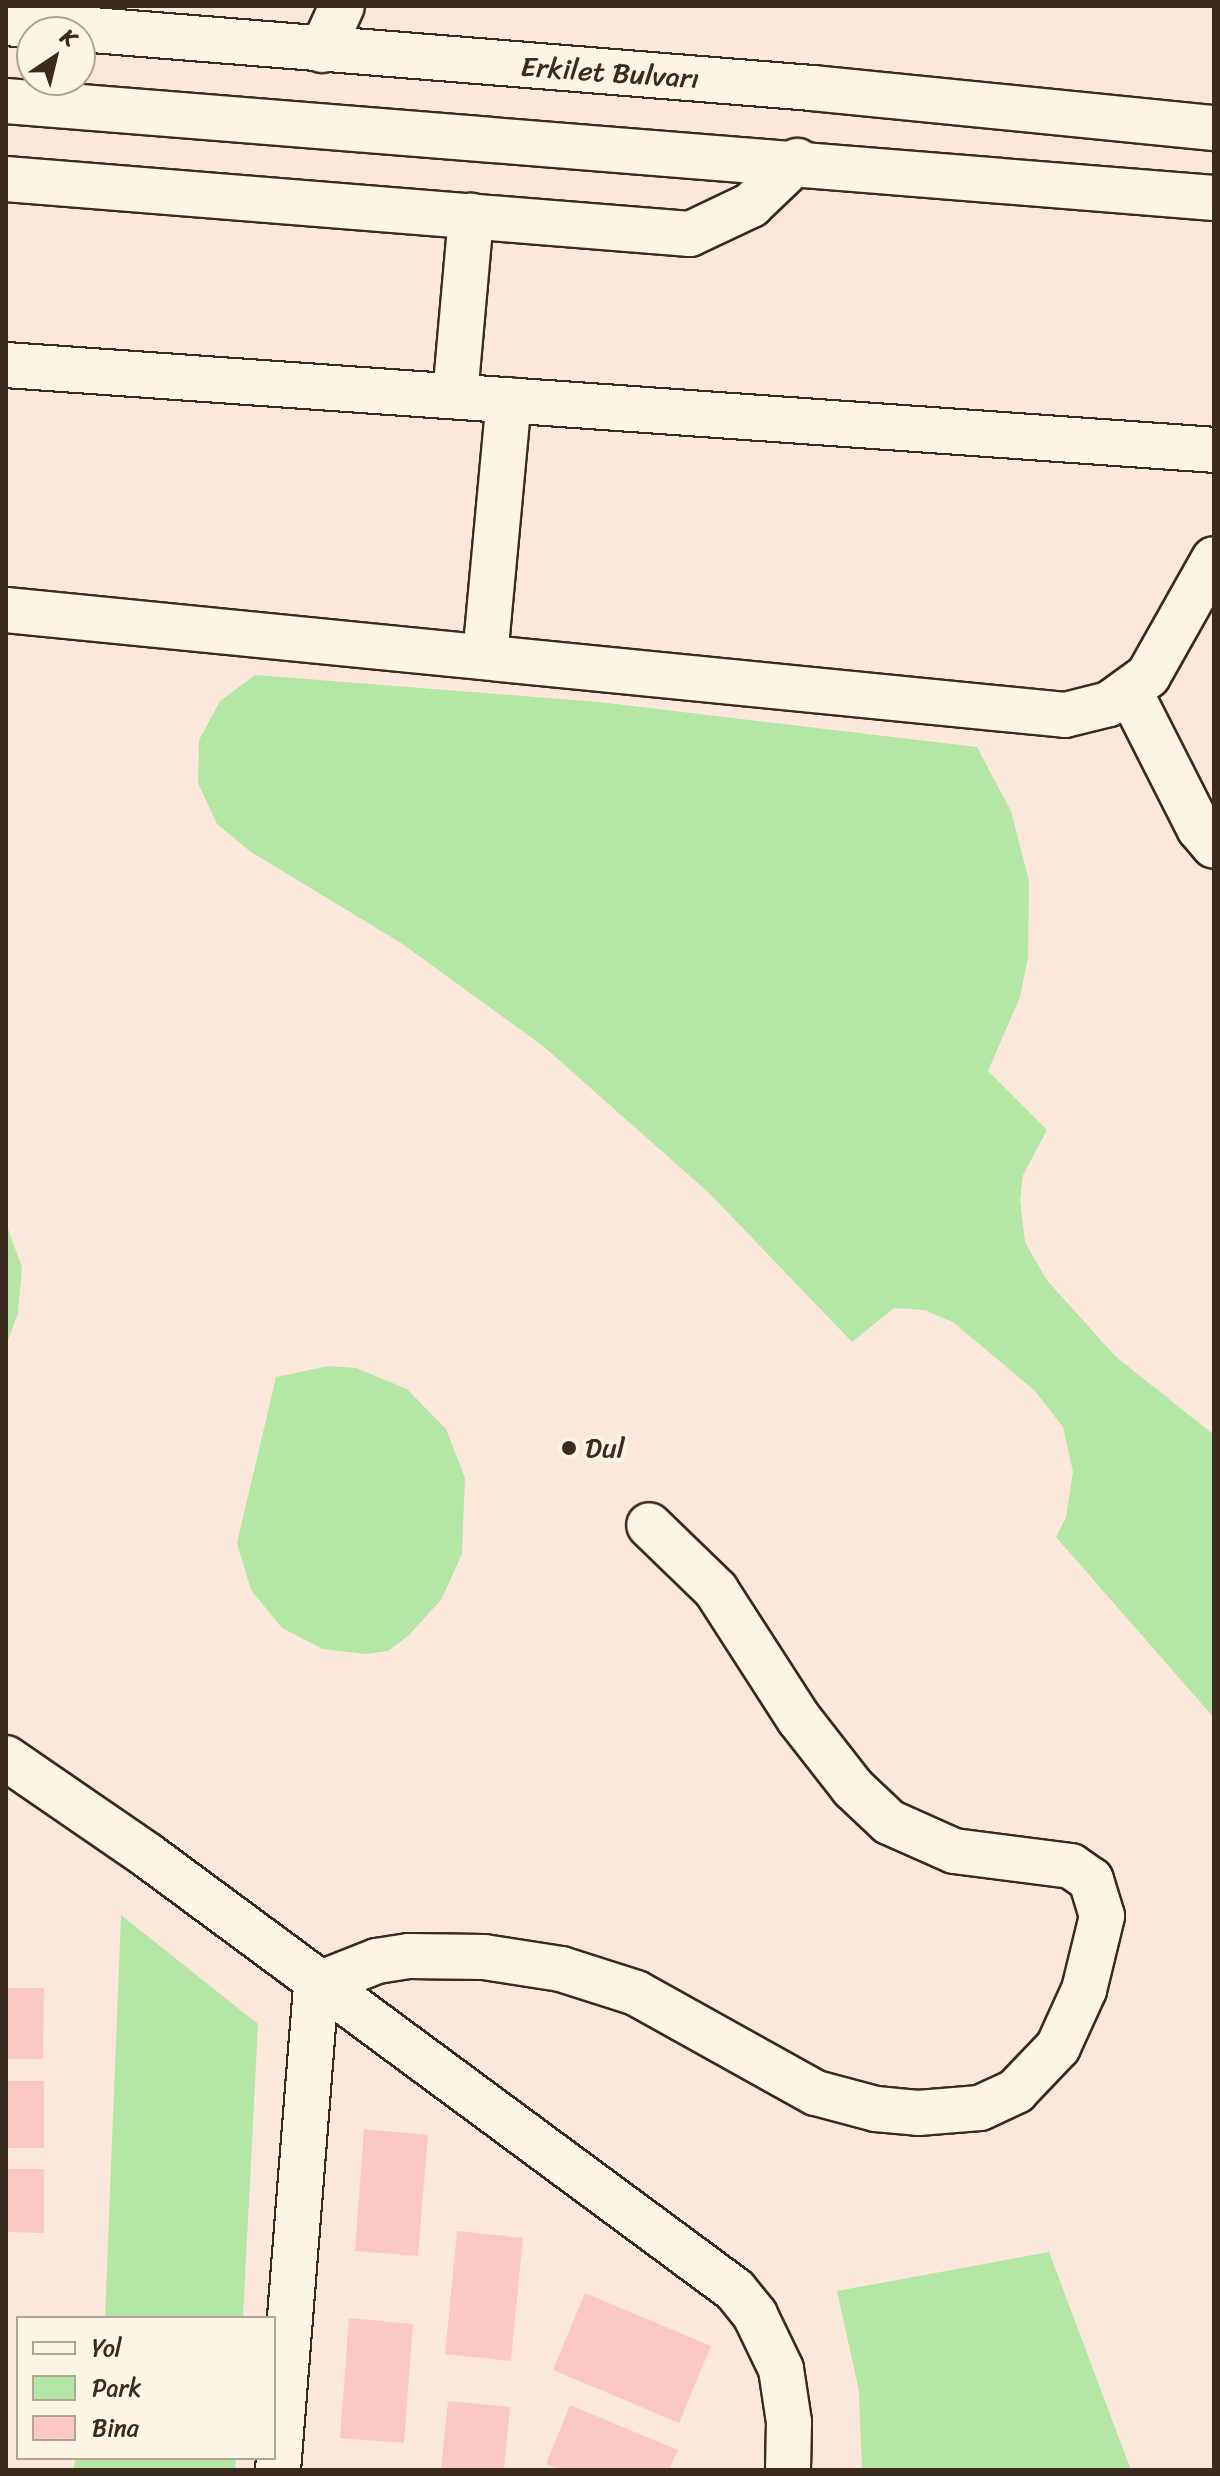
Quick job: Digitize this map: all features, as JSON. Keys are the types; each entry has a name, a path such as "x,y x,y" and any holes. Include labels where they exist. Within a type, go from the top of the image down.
{"street":[{"path":"322,50 342,6"},
{"name":"Erkilet Bulvarı","path":"6,23 812,88 1214,128"},
{"path":"6,101 797,161 1214,198"},
{"path":"6,179 690,234 751,205 797,161"},
{"path":"455,396 471,216"},
{"path":"6,365 1214,450"},
{"path":"485,657 509,400"},
{"path":"6,610 1042,715 1088,712 1130,692 1163,656 1214,559"},
{"path":"1130,692 1199,828 1214,846"},
{"path":"316,1985 377,1961 409,1956 484,1957 561,1969 636,1993 816,2093 897,2112 960,2111 999,2101 1032,2079 1052,2056 1072,2019 1095,1953 1102,1916 1091,1880 1071,1866 954,1851 889,1822 853,1788 799,1719 716,1590 649,1525"},
{"path":"6,1758 147,1855 316,1985 735,2290 755,2315 781,2369 789,2422 788,2470"},
{"path":"278,2470 316,1985"}],"green space":[{"path":"255,675 599,702 977,747 1011,811 1029,881 1028,957 1020,997 988,1071 1047,1130 1023,1175 1020,1200 1025,1242 1046,1279 1115,1356 1214,1435 1214,1718 1056,1537 1066,1517 1073,1472 1063,1427 1034,1390 953,1322 924,1310 894,1308 852,1342 709,1193 543,1046 401,943 251,852 217,824 198,783 199,740 220,701"},
{"path":"6,1224 22,1267 18,1313 6,1346"},
{"path":"329,1366 356,1368 407,1389 446,1429 465,1478 462,1554 441,1600 408,1636 388,1651 366,1654 323,1649 282,1628 251,1590 237,1543 276,1377"},
{"path":"121,1915 258,2024 243,2316 105,2316"},
{"path":"1049,2252 1131,2470 862,2470 859,2391 837,2291"},
{"path":"76,2460 236,2460 235,2470 73,2470"}],"building":[{"path":"6,1988 44,1988 43,2059 6,2059"},
{"path":"6,2081 44,2081 44,2148 6,2148"},
{"path":"364,2129 428,2135 418,2256 355,2251"},
{"path":"6,2169 44,2169 44,2233 6,2232"},
{"path":"457,2231 523,2238 511,2361 445,2354"},
{"path":"585,2293 711,2346 679,2423 553,2370"},
{"path":"349,2318 413,2324 404,2443 340,2438"},
{"path":"448,2401 510,2407 504,2470 441,2470"},
{"path":"570,2405 678,2450 669,2470 560,2470 546,2464"}],"place":[{"name":"Dul","path":"569,1448"}]}
